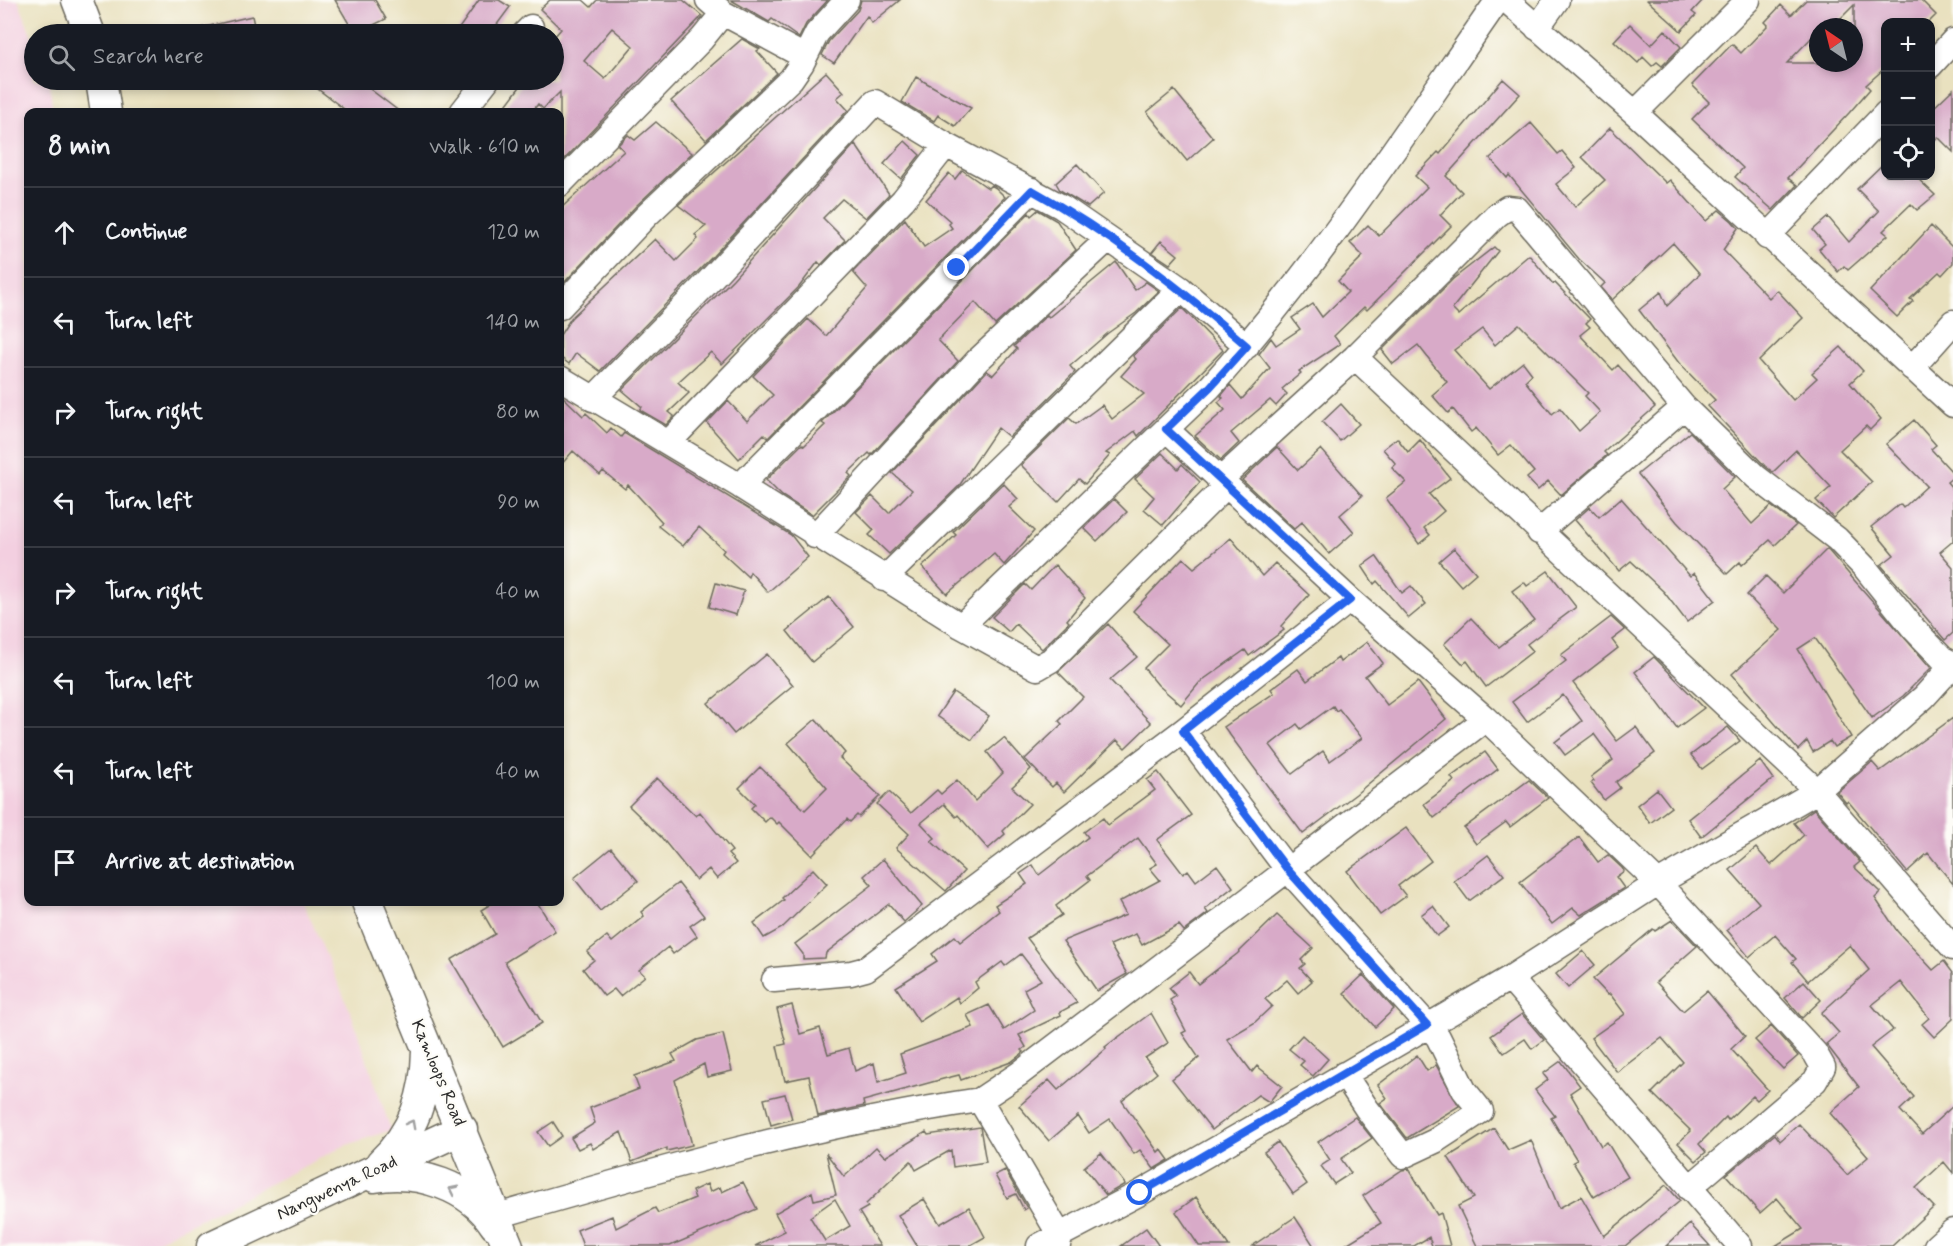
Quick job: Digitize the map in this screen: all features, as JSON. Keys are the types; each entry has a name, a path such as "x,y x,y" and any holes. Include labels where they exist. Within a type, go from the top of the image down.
{"main road":[{"path":"77,0 86,24"},
{"path":"103,90 105,108"},
{"name":"Kamloops Road","path":"369,906 462,1129 507,1246"},
{"path":"356,1180 382,1162 404,1138 414,1120 427,1079 428,1047"},
{"name":"Nangwenya Road","path":"212,1246 462,1129"},
{"path":"356,1180 393,1173 431,1179 465,1196 493,1222 507,1246"}],"street":[{"path":"564,303 646,216 791,79 817,33 847,0"},
{"path":"961,626 1210,387 1247,346 1282,304 1333,234 1498,0"},
{"path":"1506,0 1635,113 1767,237 1953,405"},
{"path":"1537,28 1557,0"},
{"path":"1635,113 1748,0"},
{"path":"564,180 702,39 716,6 805,57"},
{"path":"1935,61 1953,42"},
{"path":"465,108 479,90"},
{"path":"593,399 706,284 874,102 946,146 1062,207 1181,289 1247,346"},
{"path":"1767,237 1881,118"},
{"path":"669,442 903,200 946,146"},
{"path":"740,486 1032,190"},
{"path":"564,381 669,442 961,626 1030,666 1044,666 1222,484 1355,357 1497,215 1507,208 1517,209 1684,407 1756,477 1837,539 1866,568 1914,629 1942,658 1953,665 1924,697 1817,791 1659,883 1510,978 1052,1242 980,1100"},
{"path":"815,536 977,361 1108,239"},
{"path":"884,579 1181,289"},
{"path":"1912,368 1953,322"},
{"path":"1355,357 1817,791 1953,948"},
{"path":"1539,531 1684,407"},
{"path":"1166,429 1222,484 1486,719 1659,883 1815,1053 1823,1067 1815,1080 1689,1188"},
{"path":"774,980 851,973 866,969 1183,731 1350,600"},
{"path":"497,1216 778,1140 914,1110 980,1100 1019,1074 1486,719"},
{"path":"1183,731 1287,869 1438,1037 1464,1090 1481,1111 1435,1141 1403,1156 1366,1109 1344,1074"},
{"path":"1510,978 1740,1246"},
{"path":"1936,1246 1953,1231"}],"shaded area":[{"path":"0,0 18,0 27,24 24,24 24,90 50,90 52,108 24,108 24,906 305,906 351,1013 391,1130 344,1146 147,1246 0,1246"}],"building":[{"path":"335,0 375,0 386,19 376,24 349,24"},
{"path":"479,0 499,0 510,7 497,24 462,24"},
{"path":"550,0 583,0 591,7 597,0 683,0 702,16 564,160 564,108 560,108 560,92 544,108 538,104 535,108 504,108 518,90 564,90 564,24 556,24 540,9","holes":["612,28 633,46 605,79 584,61"]},
{"path":"731,0 828,0 806,24 799,38 772,19 769,22"},
{"path":"861,0 900,0 872,23 867,16 834,63 822,55 829,41 858,10"},
{"path":"1647,0 1703,0 1692,12 1696,15 1681,31"},
{"path":"1806,0 1921,0 1936,15 1933,18 1881,18 1881,72 1866,85 1870,89 1788,178 1797,185 1773,210 1735,177 1743,168 1692,119 1709,102 1692,85 1732,44 1741,53 1768,25 1765,22 1781,5 1791,15"},
{"path":"252,16 254,24 218,24"},
{"path":"1630,24 1651,45 1665,30 1681,47 1662,66 1657,62 1652,66 1643,57 1638,63 1614,41"},
{"path":"742,39 760,49 757,51 777,73 706,140 671,101"},
{"path":"826,72 844,92 837,98 848,110 713,256 600,371 576,353 569,364 564,360 564,329 571,318 655,239 676,261 698,239 695,235 706,226 678,205"},
{"path":"916,77 971,108 955,126 938,115 934,121 902,102"},
{"path":"1503,79 1520,94 1446,176 1462,192 1440,215 1451,226 1367,310 1364,307 1334,336 1340,344 1299,371 1301,373 1282,389 1287,394 1276,406 1270,400 1231,433 1239,443 1221,460 1195,436 1225,410 1218,402 1223,398 1221,396 1230,385 1242,399 1270,368 1259,354 1271,338 1276,345 1300,329 1292,318 1313,304 1322,317 1348,292 1338,281 1363,256 1350,243 1368,225 1379,236 1427,187 1415,176 1438,152 1440,154"},
{"path":"1953,89 1953,152 1938,137 1935,140 1935,106"},
{"path":"319,90 371,90 395,108 343,108"},
{"path":"1174,90 1213,138 1187,161 1147,112"},
{"path":"656,122 692,153 636,206 564,283 564,205 624,151 618,145 628,135 635,140"},
{"path":"1531,123 1558,154 1562,151 1576,168 1556,184 1575,207 1605,180 1582,157 1610,128 1666,183 1670,180 1706,221 1719,210 1732,221 1738,228 1723,250 1769,298 1777,290 1803,318 1759,361 1793,400 1817,378 1812,373 1841,347 1863,371 1850,383 1881,419 1870,430 1866,426 1840,450 1872,482 1833,518 1816,500 1831,487 1796,450 1773,472 1765,466 1708,406 1715,400 1679,363 1639,310 1661,292 1667,306 1700,274 1673,243 1612,300 1601,287 1605,283 1579,259 1509,175 1507,178 1490,158"},
{"path":"905,141 920,155 901,179 884,164"},
{"path":"855,144 889,194 866,218 842,199 823,218 845,240 821,265 818,262 799,287 722,364 711,352 678,382 689,393 669,412 674,416 666,425 640,410 642,407 622,390 733,279"},
{"path":"1077,164 1104,193 1088,207 1060,190 1056,183"},
{"path":"1881,166 1881,180 1919,180 1935,195 1917,210 1911,204 1883,231 1888,235 1848,270 1844,266 1838,272 1819,249 1825,244 1813,230 1828,217 1849,242 1879,211 1857,189"},
{"path":"962,170 988,188 991,185 996,188 1005,197 768,438 764,434 739,459 707,423 728,401 747,421 773,395 753,376 808,319 826,336 867,288 853,272 905,219 924,247 952,228 949,224 951,222 926,200 949,173 955,179"},
{"path":"1038,210 1057,221 1076,250 995,325 975,302 938,340 958,361 871,455 869,453 848,473 851,476 812,515 782,496 766,480 825,425 822,423 1029,213 1031,216"},
{"path":"1931,226 1953,248 1953,263 1942,275 1939,272 1910,299 1913,301 1897,317 1870,291"},
{"path":"1161,241 1178,255 1170,264 1152,252"},
{"path":"1494,247 1498,251 1452,309 1458,315 1529,255 1553,284 1555,283 1590,319 1586,323 1590,327 1580,335 1613,370 1618,365 1655,407 1604,452 1607,455 1561,495 1548,481 1538,490 1527,478 1534,472 1511,445 1498,455 1476,428 1471,432 1453,409 1448,413 1432,395 1447,382 1418,345 1393,364 1382,350 1453,279","holes":["1519,324 1588,393 1585,396 1600,412 1579,431 1560,408 1552,414 1525,381 1532,374 1523,362 1489,389 1454,350 1482,329 1495,345"]},
{"path":"1116,262 1135,290 1146,282 1159,291 1136,313 1108,333 1070,366 1075,372 1009,437 998,428 959,486 889,554 869,535 874,530 856,512 872,496 889,513 912,490 892,473 987,371 993,375 1017,349 1014,346 1047,315 1049,317"},
{"path":"1182,308 1223,350 1138,436 1135,431 1106,453 1110,455 1085,484 1079,479 1058,502 1021,465 1069,418 1076,424 1102,405 1112,419 1144,394 1121,376 1136,359 1133,356"},
{"path":"564,398 583,416 586,413 607,433 611,428 621,437 624,433 791,535 808,557 768,592 750,572 748,577 722,553 724,550 699,527 683,546 658,526 662,522 628,485 625,489 603,471 600,475 573,451 564,461"},
{"path":"1341,404 1359,424 1340,441 1322,422"},
{"path":"1914,420 1936,445 1931,449 1953,473 1953,477 1947,482 1953,489 1953,541 1940,552 1953,567 1953,633 1945,640 1881,565 1894,555 1871,527 1900,504 1903,508 1927,486 1886,444"},
{"path":"1690,432 1735,477 1722,489 1752,524 1771,506 1796,525 1775,545 1770,540 1742,565 1740,562 1727,574 1677,522 1638,474"},
{"path":"1397,438 1408,452 1420,440 1450,478 1429,494 1444,511 1424,528 1430,535 1419,544 1386,498 1406,482 1392,468 1396,464 1383,449"},
{"path":"1277,447 1298,470 1321,449 1362,496 1340,515 1354,532 1329,554 1302,522 1294,529 1242,480"},
{"path":"1162,453 1178,469 1182,464 1200,482 1163,525 1144,509 1154,497 1135,479"},
{"path":"1003,483 1018,499 1009,507 1034,531 1004,565 994,554 947,594 922,567 956,535 953,532"},
{"path":"1621,498 1690,576 1694,573 1715,600 1687,622 1664,592 1631,561 1619,571 1575,520 1590,507 1599,517"},
{"path":"1114,499 1127,512 1097,541 1084,528"},
{"path":"1231,538 1262,576 1275,563 1309,595 1281,626 1284,630 1249,656 1245,650 1200,682 1181,705 1158,685 1144,668 1168,644 1133,611 1183,558 1194,568"},
{"path":"1454,548 1476,573 1461,586 1439,561"},
{"path":"1827,549 1931,668 1903,696 1872,718 1815,638 1798,649 1851,737 1834,747 1830,741 1813,752 1807,741 1798,750 1732,674 1781,630 1747,595 1766,576 1783,593"},
{"path":"1376,556 1402,593 1411,586 1426,604 1409,618 1377,581 1374,584 1362,566"},
{"path":"1055,565 1085,598 1067,620 1069,622 1042,649 1016,624 1009,632 992,617 1025,584 1031,590"},
{"path":"1548,571 1576,607 1527,644 1533,651 1486,687 1467,661 1463,664 1444,644 1471,618 1499,647 1534,620 1512,591 1524,582 1527,586"},
{"path":"716,583 744,591 736,615 709,607"},
{"path":"829,597 854,627 812,662 787,631"},
{"path":"1611,617 1625,630 1612,640 1618,648 1573,683 1617,741 1636,727 1655,753 1616,782 1620,788 1604,800 1591,783 1594,781 1591,777 1613,760 1594,734 1565,755 1555,742 1582,721 1563,695 1527,722 1512,702 1566,661 1561,655"},
{"path":"1108,624 1137,657 1110,680 1151,723 1125,748 1117,740 1064,792 1056,783 1052,787 1025,759 1062,724 1059,721 1083,697 1058,672"},
{"path":"1367,642 1383,663 1365,676 1387,705 1418,682 1446,719 1356,794 1303,834 1224,727 1274,693 1271,689 1298,669 1307,681 1338,658 1340,662","holes":["1333,706 1336,711 1339,709 1362,738 1330,761 1323,751 1292,774 1270,745 1297,724 1301,729"]},
{"path":"767,654 793,685 734,734 708,703"},
{"path":"1654,657 1704,708 1677,728 1635,672"},
{"path":"953,692 989,716 972,740 937,716"},
{"path":"1953,718 1953,884 1928,853 1907,872 1848,801 1846,803 1837,792 1872,762 1880,771"},
{"path":"816,719 845,753 840,758 880,796 859,817 857,815 850,822 847,819 812,855 779,822 777,824 770,817 765,822 751,808 755,804 739,788 760,767 805,810 827,788 788,743"},
{"path":"1728,727 1740,741 1702,769 1691,755"},
{"path":"1004,738 1031,769 1012,787 1030,804 1003,831 1005,834 988,849 958,815 956,817 944,804 921,823 935,838 931,841 964,871 946,891 896,848 909,834 877,804 889,792 911,813 937,790 941,794 957,780 975,801 1003,773 987,752"},
{"path":"1485,752 1498,769 1434,818 1424,804 1454,781 1451,777"},
{"path":"1760,761 1773,779 1701,837 1688,819"},
{"path":"1158,772 1191,815 1157,840 1183,874 1188,870 1196,881 1217,865 1233,887 1205,909 1208,913 1184,931 1179,925 1142,945 1136,934 1110,945 1127,974 1097,991 1063,941 1126,915 1119,902 1160,880 1150,868 1157,864 1138,838 1087,876 1090,880 1056,906 1062,915 1027,938 1077,1003 1060,1012 1061,1015 1019,1035 1026,1047 1022,1050 1024,1052 1011,1062 961,1080 959,1075 943,1079 863,1101 864,1106 818,1116 809,1076 785,1081 777,1046 786,1044 777,1009 792,1005 800,1034 820,1028 828,1054 849,1048 855,1071 874,1063 878,1082 906,1073 900,1054 973,1027 967,1015 989,1005 1004,1030 1034,1010 1024,989 1041,980 1021,954 1005,966 1002,962 975,982 978,988 960,1003 957,997 919,1022 896,987 937,961 932,954 955,936 960,942 999,911 995,905 1027,884 1020,874 1033,865 1039,875 1088,837 1084,832 1103,818 1108,825 1155,790 1147,780"},
{"path":"657,778 696,816 700,812 732,851 728,854 736,863 717,879 709,869 696,880 661,837 629,806"},
{"path":"1529,780 1548,798 1510,827 1506,822 1476,844 1464,828"},
{"path":"1657,789 1671,807 1650,823 1637,805"},
{"path":"1814,809 1860,862 1854,867 1881,892 1875,898 1897,931 1933,970 1944,961 1953,973 1953,1019 1934,1037 1922,1024 1929,1018 1901,982 1872,1005 1893,1030 1871,1047 1914,1097 1900,1110 1922,1134 1953,1106 1953,1173 1944,1162 1916,1188 1934,1207 1892,1246 1775,1246 1803,1229 1777,1198 1760,1213 1726,1175 1775,1134 1780,1141 1799,1124 1847,1175 1868,1157 1830,1113 1859,1087 1826,1044 1839,1033 1821,1013 1869,970 1850,945 1808,981 1792,962 1796,959 1775,935 1749,957 1727,930 1759,903 1730,870 1756,848 1771,865 1804,835 1794,823"},
{"path":"1406,828 1431,861 1398,886 1406,896 1380,915 1347,871"},
{"path":"1579,837 1598,862 1608,855 1622,868 1624,871 1616,877 1624,888 1581,915 1573,908 1552,924 1520,882"},
{"path":"611,848 638,881 600,911 574,878"},
{"path":"1488,855 1504,875 1469,901 1454,881"},
{"path":"883,859 922,906 904,922 889,904 826,953 825,958 803,959 803,954 795,944 872,885 864,876"},
{"path":"813,869 827,884 782,928 764,938 754,923 784,900 782,898"},
{"path":"678,883 704,916 690,926 697,936 673,954 668,947 639,970 645,976 620,996 614,989 604,996 583,969 594,960 587,952 607,936 612,942 644,916 641,912"},
{"path":"488,906 539,906 555,931 505,962 542,1023 503,1047 451,960 495,934 481,910"},
{"path":"1433,906 1449,927 1437,936 1421,915"},
{"path":"1277,915 1313,948 1301,960 1305,964 1300,968 1312,981 1298,993 1287,980 1265,999 1272,1006 1254,1023 1227,1039 1252,1072 1257,1066 1282,1086 1269,1102 1258,1095 1212,1130 1172,1079 1199,1058 1182,1033 1186,1031 1170,1000 1176,996 1169,988 1189,972 1198,984 1237,954"},
{"path":"1672,920 1697,946 1656,982 1683,1011 1707,991 1745,1036 1731,1049 1768,1090 1757,1100 1753,1096 1728,1120 1726,1117 1699,1144 1706,1152 1696,1161 1678,1143 1691,1131 1652,1093 1683,1062 1662,1038 1617,1072 1591,1038 1625,1014 1610,994 1608,995 1593,979 1653,929 1655,931"},
{"path":"1583,951 1595,965 1568,988 1556,974"},
{"path":"1363,975 1394,1009 1375,1027 1344,993"},
{"path":"1804,981 1821,1000 1802,1018 1785,998"},
{"path":"1151,1013 1168,1043 1145,1058 1157,1073 1122,1101 1158,1152 1161,1149 1169,1160 1154,1169 1140,1150 1134,1154 1110,1119 1089,1133 1078,1116 1049,1141 1019,1106 1049,1080 1058,1090 1106,1049 1105,1047"},
{"path":"1522,1014 1544,1040 1532,1049 1525,1039 1504,1053 1491,1036"},
{"path":"1771,1026 1798,1056 1783,1069 1755,1040"},
{"path":"723,1034 732,1071 707,1077 704,1064 675,1080 692,1145 667,1151 667,1148 632,1162 621,1132 593,1149 590,1143 578,1149 571,1138 595,1123 590,1108 639,1089 634,1076 676,1061 672,1054 697,1040"},
{"path":"1302,1035 1328,1059 1313,1076 1300,1065 1304,1061 1289,1049"},
{"path":"1417,1055 1427,1071 1436,1065 1459,1106 1407,1138 1380,1103 1387,1098 1378,1085"},
{"path":"1561,1061 1580,1086 1570,1093 1601,1146 1607,1142 1628,1177 1594,1197 1573,1162 1577,1160 1551,1118 1555,1116 1535,1090 1548,1080 1543,1074"},
{"path":"785,1094 792,1119 771,1125 764,1099"},
{"path":"1355,1117 1372,1138 1341,1159 1351,1173 1334,1184 1321,1166 1330,1160 1318,1142"},
{"path":"553,1122 562,1136 548,1146 538,1132"},
{"path":"980,1127 986,1162 953,1167 951,1150 916,1170 911,1161 866,1204 868,1207 859,1212 880,1246 755,1246 785,1231 775,1213 812,1192 814,1200 836,1195 826,1153 844,1177 876,1147 885,1157 926,1132 928,1135","holes":["835,1199 850,1226 825,1241 810,1217"]},
{"path":"1494,1128 1508,1150 1531,1140 1559,1208 1581,1196 1604,1236 1666,1185 1680,1201 1625,1246 1477,1246 1458,1206 1474,1198 1448,1157"},
{"path":"1278,1142 1307,1184 1293,1194 1264,1152"},
{"path":"1101,1153 1125,1184 1106,1195 1084,1167"},
{"path":"1409,1169 1437,1215 1441,1213 1450,1246 1432,1246 1429,1237 1414,1246 1343,1246 1381,1223 1363,1196 1402,1170"},
{"path":"1005,1170 1027,1208 1024,1210 1016,1194 1007,1198 995,1175"},
{"path":"743,1182 757,1209 670,1246 583,1246 577,1230 612,1216 616,1228 655,1208 658,1213 695,1198 692,1191 707,1184 710,1192 720,1187 722,1192"},
{"path":"1196,1197 1229,1246 1199,1246 1176,1212"},
{"path":"924,1199 940,1224 969,1207 985,1237 969,1246 917,1246 898,1215"},
{"path":"1295,1217 1314,1246 1252,1246"},
{"path":"1690,1224 1710,1246 1666,1246"},
{"path":"1146,1228 1159,1246 1121,1246"}],"route":[{"path":"957,268 1032,190 1062,207 1181,289 1247,346 1210,387 1166,429 1225,487 1350,600 1183,731 1287,869 1427,1025 1140,1193"}]}
